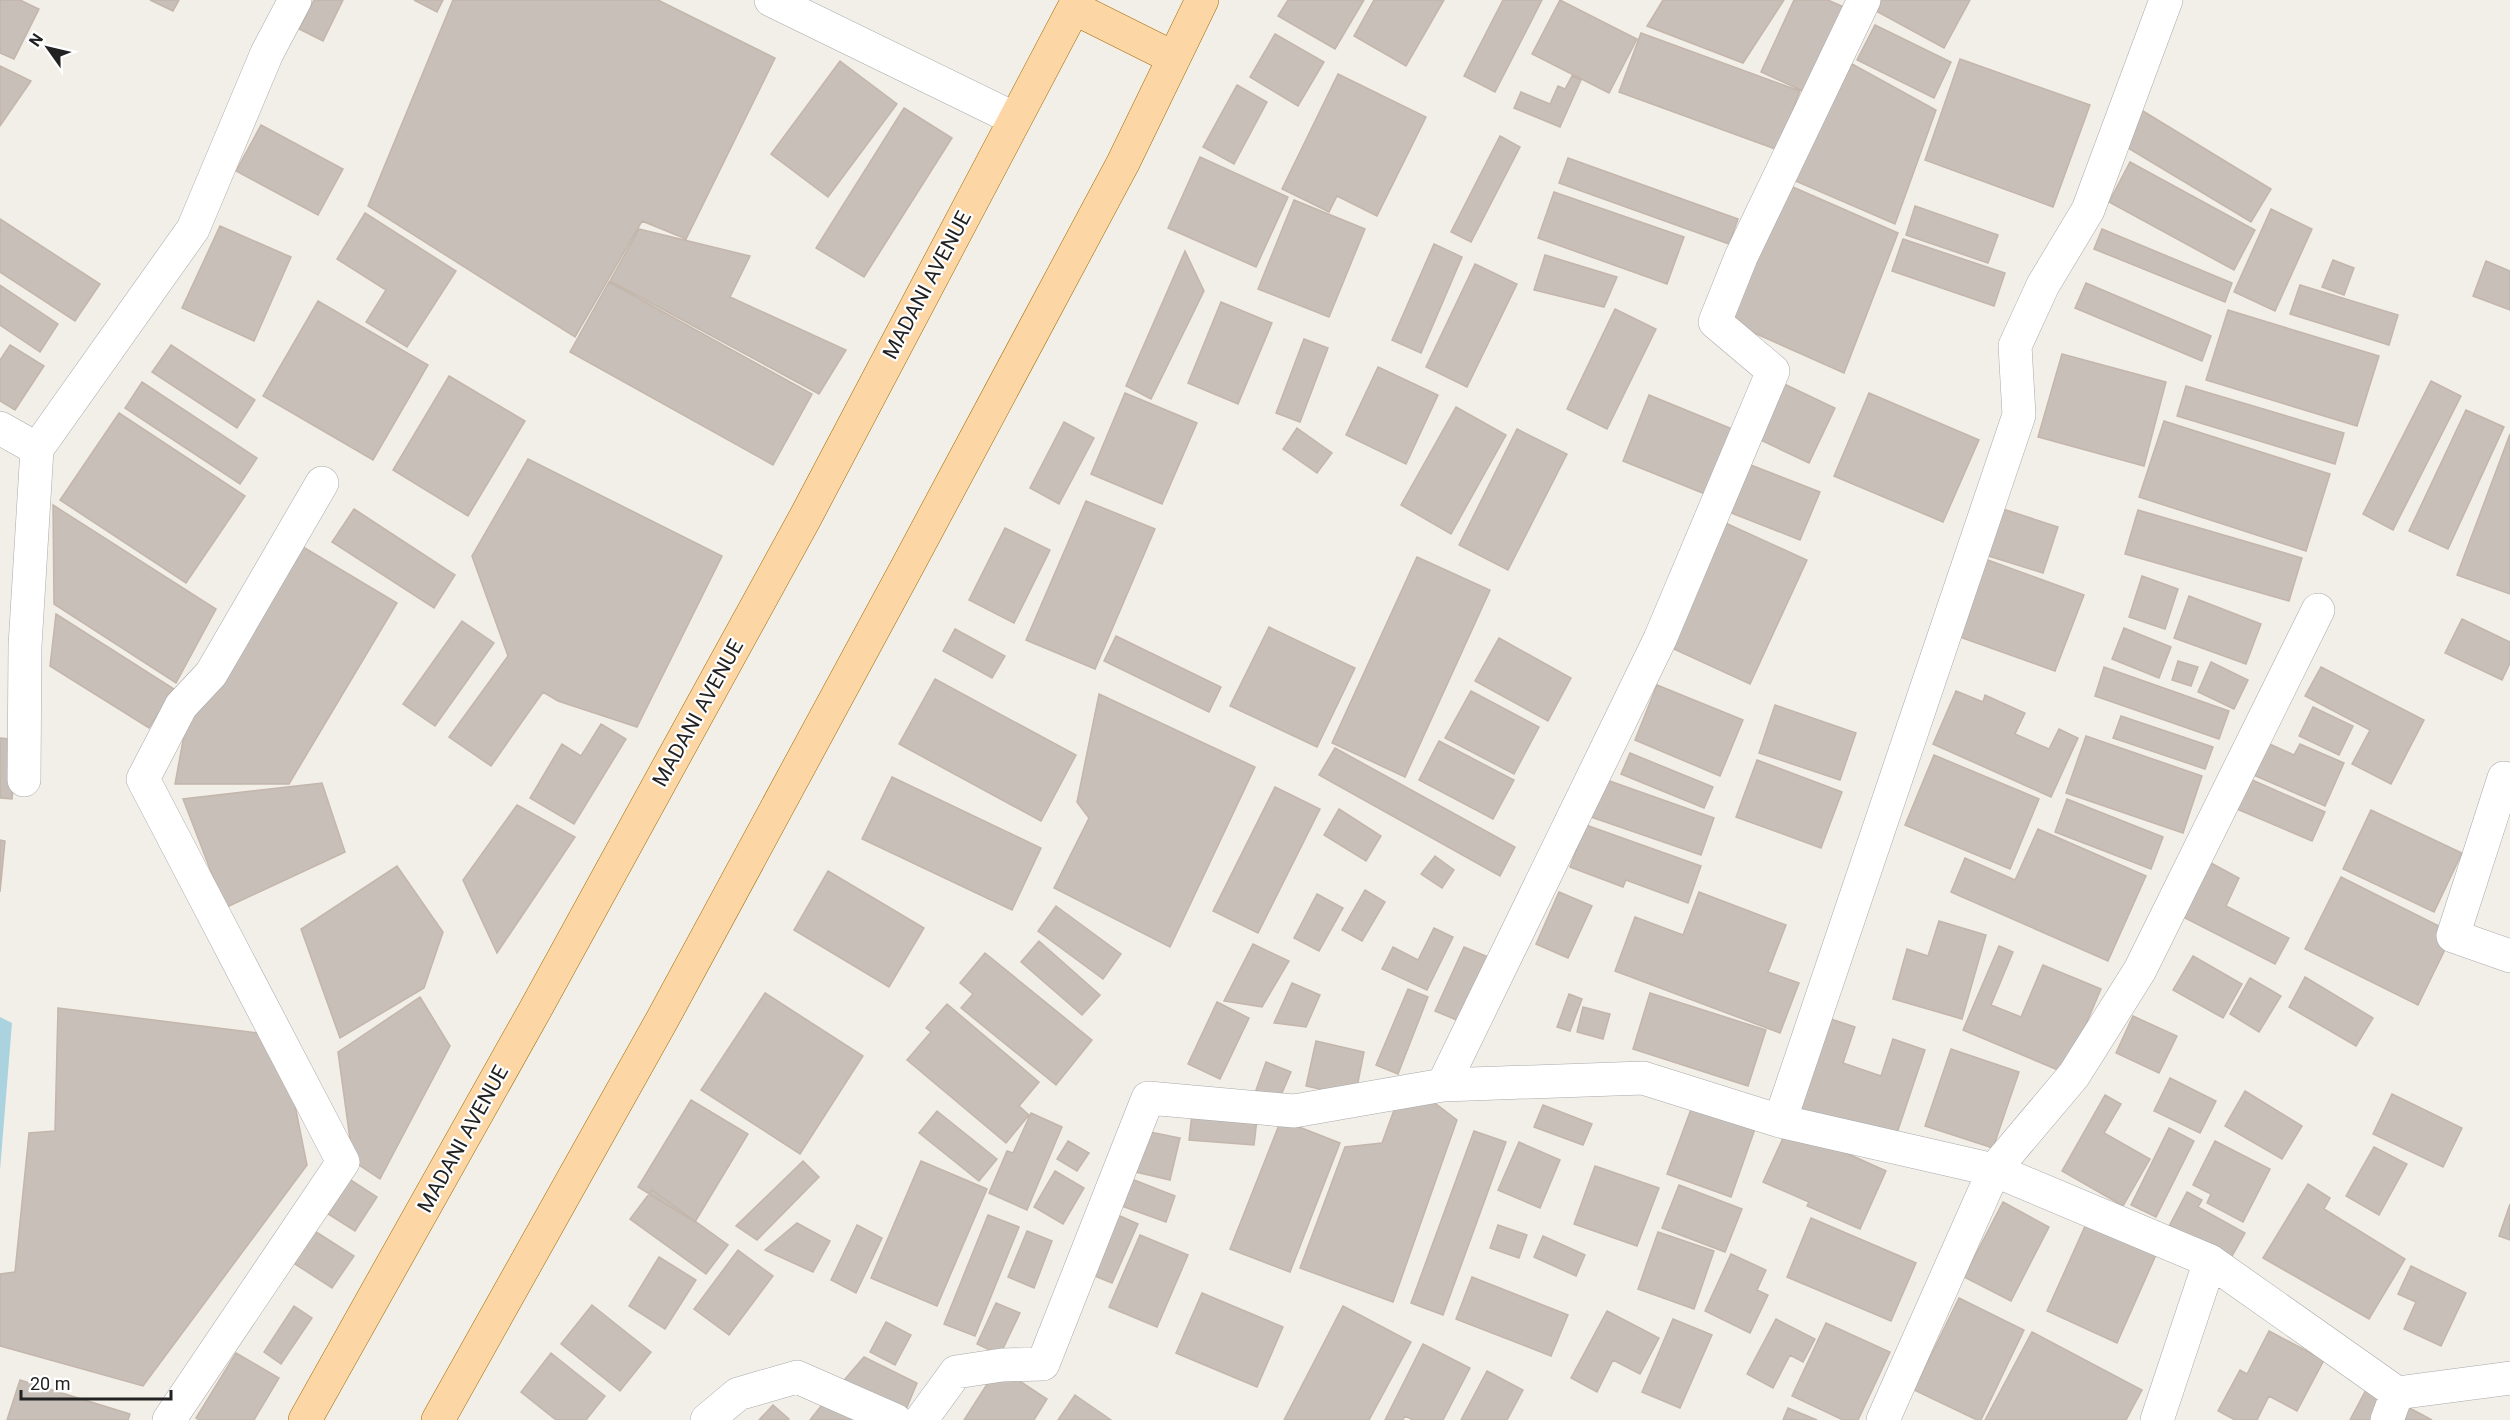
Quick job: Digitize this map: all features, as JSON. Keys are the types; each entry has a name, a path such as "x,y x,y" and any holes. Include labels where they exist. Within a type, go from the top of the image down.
{"main road":[{"path":"438,1420 662,1020 907,567 1123,164 1203,0"},
{"name":"MADANI AVENUE","path":"304,1420 535,1010 805,518 1076,4"},
{"path":"1076,4 1174,58"}],"street":[{"path":"24,780 26,646 37,449 193,229 267,53 295,0"},
{"path":"771,0 1015,119"},
{"path":"1443,1085 1660,639 1773,371 1715,322 1741,257 1864,0"},
{"path":"1780,1121 2019,415 2015,346 2043,285 2088,210 2166,0"},
{"path":"0,428 37,449"},
{"path":"169,1420 344,1162 143,778 181,706 211,674 322,483"},
{"path":"1884,1420 1994,1170 2074,1075 2140,970 2318,610"},
{"path":"2504,778 2453,936 2510,956"},
{"path":"921,1420 956,1372 1002,1365 1043,1364 1148,1098 1294,1112 1443,1085 1643,1078 1780,1121 1994,1170 2210,1261 2392,1407 2510,1378"},
{"path":"2157,1420 2210,1261"},
{"path":"707,1420 738,1394 797,1377 895,1420"}],"water":[{"path":"0,1017 12,1023 0,1170"}],"building":[{"path":"0,0 20,0 39,9 14,59 0,53"},
{"path":"150,0 179,0 173,11"},
{"path":"314,0 343,0 323,41 299,29"},
{"path":"414,0 443,0 437,12"},
{"path":"453,0 658,0 775,58 686,239 642,221 575,337 368,206"},
{"path":"1288,0 1364,0 1335,49 1278,16"},
{"path":"1374,0 1444,0 1406,66 1354,36"},
{"path":"1503,0 1542,0 1495,92 1464,76"},
{"path":"1560,0 1637,39 1609,93 1532,54"},
{"path":"1663,0 1784,0 1743,63 1647,26"},
{"path":"1794,0 1828,0 1846,8 1807,93 1761,72"},
{"path":"1882,0 1970,0 1944,48 1876,11"},
{"path":"1875,25 1951,62 1934,98 1857,60"},
{"path":"1641,33 1800,91 1778,150 1619,92"},
{"path":"1275,34 1324,62 1298,106 1250,77"},
{"path":"1960,59 2090,105 2053,207 1925,160"},
{"path":"840,61 897,104 828,197 771,154"},
{"path":"1852,64 1936,110 1895,224 1793,180"},
{"path":"0,66 31,81 0,126"},
{"path":"1338,74 1426,117 1377,216 1337,196 1329,212 1282,189"},
{"path":"1572,76 1581,80 1560,127 1514,108 1521,92 1550,104 1558,86 1565,89"},
{"path":"1237,85 1267,102 1234,164 1203,147"},
{"path":"904,108 952,138 864,277 816,248"},
{"path":"2138,108 2271,189 2251,222 2118,142"},
{"path":"261,125 343,169 318,215 236,171"},
{"path":"1500,136 1520,147 1471,242 1451,232"},
{"path":"1200,157 1288,197 1256,267 1168,228"},
{"path":"1568,158 1738,219 1729,244 1559,183"},
{"path":"2130,162 2255,230 2234,270 2109,202"},
{"path":"1786,184 1898,233 1844,373 1725,320"},
{"path":"1554,192 1684,237 1667,284 1538,238"},
{"path":"1294,200 1365,229 1329,317 1258,289"},
{"path":"1915,206 1998,235 1988,263 1906,235"},
{"path":"2271,209 2312,229 2275,311 2234,292"},
{"path":"365,213 456,271 407,347 366,322 386,290 337,259"},
{"path":"0,219 100,284 75,321 0,272"},
{"path":"220,226 291,257 254,341 182,308"},
{"path":"639,229 750,256 730,297 846,350 819,394 610,281"},
{"path":"2102,229 2232,283 2225,302 2094,249"},
{"path":"1903,239 2005,273 1994,306 1892,271"},
{"path":"1434,244 1462,257 1421,353 1392,340"},
{"path":"1185,251 1204,291 1151,399 1126,386"},
{"path":"1545,255 1617,277 1604,307 1534,290"},
{"path":"2333,260 2354,268 2344,295 2322,287"},
{"path":"2486,261 2510,271 2510,310 2473,296"},
{"path":"1475,264 1517,284 1467,387 1426,367"},
{"path":"609,282 812,394 773,465 570,352"},
{"path":"2086,283 2211,336 2202,361 2075,308"},
{"path":"0,285 58,324 40,352 0,325"},
{"path":"2300,285 2398,315 2389,345 2290,314"},
{"path":"318,301 428,365 373,460 263,396"},
{"path":"1221,302 1272,323 1238,404 1188,383"},
{"path":"1615,309 1656,329 1607,429 1567,409"},
{"path":"2228,310 2379,356 2357,426 2206,380"},
{"path":"1304,339 1328,348 1300,422 1276,413"},
{"path":"10,345 44,366 15,410 0,401 0,360"},
{"path":"171,345 255,400 237,428 152,372"},
{"path":"2062,354 2166,382 2144,466 2038,437"},
{"path":"1378,367 1438,395 1406,464 1346,435"},
{"path":"449,376 525,421 468,516 393,470"},
{"path":"2431,381 2461,396 2393,530 2363,514"},
{"path":"142,382 257,458 240,484 125,408"},
{"path":"1780,382 1835,408 1809,463 1754,437"},
{"path":"2186,386 2344,433 2335,464 2177,416"},
{"path":"1125,393 1197,423 1162,504 1091,474"},
{"path":"1869,393 1979,440 1943,522 1834,476"},
{"path":"1649,395 1737,431 1710,496 1623,461"},
{"path":"1456,407 1506,435 1451,534 1401,505"},
{"path":"2466,410 2504,427 2448,549 2409,531"},
{"path":"119,413 245,496 186,583 60,500"},
{"path":"2164,421 2330,474 2306,551 2139,497"},
{"path":"1064,422 1094,438 1059,504 1030,488"},
{"path":"1297,428 1332,453 1317,473 1283,449"},
{"path":"1517,429 1567,454 1508,570 1459,545"},
{"path":"2510,434 2510,594 2457,575"},
{"path":"528,459 722,556 637,727 558,701 543,692 491,766 449,737 508,656 472,556"},
{"path":"1743,462 1820,492 1800,540 1724,510"},
{"path":"1086,501 1155,529 1095,669 1026,640"},
{"path":"53,505 216,609 176,683 54,604"},
{"path":"1997,507 2058,527 2043,573 1982,554"},
{"path":"354,509 455,575 434,608 332,542"},
{"path":"2138,510 2302,558 2289,601 2125,554"},
{"path":"1721,521 1807,560 1750,684 1665,645"},
{"path":"1005,528 1050,550 1014,623 969,600"},
{"path":"298,544 397,603 289,784 175,784 186,724"},
{"path":"1417,557 1490,590 1405,777 1332,743"},
{"path":"1985,559 2084,595 2055,671 1957,636"},
{"path":"2142,576 2178,589 2165,629 2129,617"},
{"path":"2189,596 2261,624 2246,664 2174,638"},
{"path":"56,614 174,689 149,728 50,666"},
{"path":"2462,619 2510,642 2510,663 2502,680 2445,653"},
{"path":"462,621 494,643 435,726 403,704"},
{"path":"1269,627 1355,668 1317,747 1230,706"},
{"path":"2124,628 2171,647 2159,678 2112,659"},
{"path":"955,629 1005,656 992,678 943,651"},
{"path":"1116,636 1221,687 1209,712 1104,661"},
{"path":"1499,638 1571,678 1548,721 1475,681"},
{"path":"2178,661 2198,667 2191,686 2172,680"},
{"path":"2211,662 2248,680 2234,709 2198,692"},
{"path":"2104,667 2229,711 2219,739 2095,696"},
{"path":"2321,667 2424,720 2391,784 2352,764 2370,730 2305,696"},
{"path":"935,679 1076,755 1041,821 899,744"},
{"path":"1657,685 1743,720 1720,776 1635,740"},
{"path":"1471,691 1539,727 1514,774 1445,738"},
{"path":"1956,691 1983,702 1985,695 2025,713 2015,734 2049,749 2059,729 2078,738 2051,797 1933,744"},
{"path":"1099,694 1255,767 1170,947 1054,888 1089,818 1077,802"},
{"path":"1775,705 1856,733 1840,780 1759,753"},
{"path":"2313,707 2353,726 2339,755 2299,736"},
{"path":"2121,716 2213,747 2205,769 2113,738"},
{"path":"601,724 626,739 574,824 530,798 562,744 581,756"},
{"path":"2086,736 2202,776 2183,833 2066,793"},
{"path":"0,738 18,740 12,799 0,798"},
{"path":"1439,741 1514,780 1493,819 1419,780"},
{"path":"2263,741 2294,755 2300,744 2344,763 2325,806 2249,773"},
{"path":"1335,748 1515,847 1500,876 1319,775"},
{"path":"1630,753 1713,787 1704,808 1621,774"},
{"path":"1934,755 2039,799 2010,869 1905,825"},
{"path":"1757,760 1842,792 1821,848 1736,817"},
{"path":"892,777 1041,848 1012,910 862,839"},
{"path":"1604,779 1714,818 1701,855 1591,817"},
{"path":"2250,779 2325,812 2312,841 2237,809"},
{"path":"322,783 345,852 225,908 183,799"},
{"path":"1275,787 1320,809 1258,933 1213,911"},
{"path":"2067,799 2163,837 2151,869 2055,832"},
{"path":"517,805 575,837 497,953 463,880"},
{"path":"1339,809 1381,836 1366,861 1324,835"},
{"path":"2371,810 2462,853 2434,912 2343,869"},
{"path":"1586,825 1701,866 1688,903 1626,880 1623,887 1570,867"},
{"path":"2038,829 2146,876 2108,961 1951,892 1965,858 2015,880"},
{"path":"0,840 5,841 0,892"},
{"path":"1435,856 1454,870 1442,888 1421,874"},
{"path":"2211,863 2239,878 2226,906 2289,938 2275,964 2183,917"},
{"path":"397,866 443,932 424,988 340,1038 301,929"},
{"path":"828,871 924,928 889,987 794,930"},
{"path":"2341,877 2453,933 2418,1005 2305,949"},
{"path":"1365,890 1385,902 1362,941 1342,930"},
{"path":"1559,892 1592,906 1568,958 1536,944"},
{"path":"1699,892 1786,925 1768,972 1799,983 1780,1033 1615,971 1635,917 1683,935"},
{"path":"1317,894 1343,908 1319,951 1294,938"},
{"path":"1056,906 1121,954 1103,979 1038,931"},
{"path":"1939,921 1986,935 1962,1019 1893,999 1907,949 1928,956"},
{"path":"1434,928 1453,937 1427,990 1382,969 1393,947 1418,960"},
{"path":"1039,941 1100,995 1082,1015 1021,962"},
{"path":"1253,944 1289,961 1262,1007 1224,1001"},
{"path":"1999,946 2013,952 1991,1005 2021,1017 2043,965 2101,989 2065,1073 1963,1030"},
{"path":"1464,947 1488,957 1459,1021 1435,1011"},
{"path":"985,953 1092,1040 1056,1085 961,1008 973,994 960,983"},
{"path":"2193,956 2242,984 2223,1018 2173,990"},
{"path":"2305,977 2373,1018 2356,1046 2289,1007"},
{"path":"2250,978 2281,996 2259,1032 2230,1014"},
{"path":"1292,983 1320,995 1306,1027 1274,1023"},
{"path":"1408,989 1428,997 1398,1074 1376,1065"},
{"path":"765,993 863,1056 800,1154 701,1090"},
{"path":"1650,993 1766,1030 1748,1086 1633,1049"},
{"path":"1569,994 1582,999 1570,1031 1557,1027"},
{"path":"420,997 450,1046 380,1179 353,1161 338,1052"},
{"path":"1217,1002 1249,1018 1220,1079 1188,1064"},
{"path":"947,1004 1039,1082 1019,1106 1029,1115 1006,1143 907,1060 931,1032 926,1028"},
{"path":"1583,1007 1610,1014 1603,1039 1577,1032"},
{"path":"58,1008 281,1036 307,1165 143,1386 0,1346 0,1274 15,1272 29,1133 55,1131"},
{"path":"2133,1016 2177,1036 2159,1073 2116,1053"},
{"path":"1825,1017 1855,1027 1843,1063 1881,1076 1893,1039 1925,1050 1894,1142 1794,1109"},
{"path":"1316,1041 1364,1052 1355,1097 1306,1086"},
{"path":"1951,1049 2019,1072 1993,1148 1925,1126"},
{"path":"1266,1062 1291,1072 1279,1100 1256,1090"},
{"path":"2170,1078 2216,1101 2200,1133 2154,1111"},
{"path":"2245,1091 2302,1126 2282,1159 2225,1126"},
{"path":"2392,1094 2462,1128 2443,1167 2373,1134"},
{"path":"2105,1095 2121,1104 2104,1133 2150,1159 2123,1206 2062,1171"},
{"path":"1427,1097 1457,1120 1393,1302 1300,1268 1345,1147 1382,1143 1397,1102"},
{"path":"691,1100 748,1134 695,1222 638,1187"},
{"path":"1693,1104 1756,1126 1731,1197 1667,1174"},
{"path":"1543,1105 1592,1124 1583,1145 1534,1127"},
{"path":"937,1111 997,1159 979,1181 919,1133"},
{"path":"1031,1113 1062,1127 1027,1210 989,1193 1007,1151 1013,1153"},
{"path":"1192,1114 1257,1119 1254,1145 1189,1140"},
{"path":"1281,1120 1340,1143 1290,1272 1230,1249"},
{"path":"1788,1127 1886,1171 1860,1229 1807,1206 1809,1202 1763,1182"},
{"path":"2169,1128 2194,1141 2156,1217 2131,1205"},
{"path":"1140,1130 1180,1138 1170,1180 1131,1171"},
{"path":"1474,1131 1506,1142 1443,1315 1411,1303"},
{"path":"1068,1141 1089,1153 1077,1171 1057,1159"},
{"path":"2215,1141 2270,1169 2243,1222 2207,1203 2211,1194 2193,1185"},
{"path":"1519,1142 1560,1160 1540,1208 1498,1190"},
{"path":"2374,1147 2407,1164 2379,1215 2346,1196"},
{"path":"803,1161 819,1177 757,1240 736,1226"},
{"path":"921,1161 987,1189 937,1306 871,1278"},
{"path":"1595,1166 1659,1188 1637,1246 1574,1224"},
{"path":"1055,1171 1084,1188 1063,1224 1034,1207"},
{"path":"346,1177 377,1197 355,1231 325,1212"},
{"path":"1129,1178 1175,1196 1166,1222 1119,1205"},
{"path":"2308,1184 2330,1198 2324,1209 2405,1259 2369,1319 2263,1258"},
{"path":"1679,1185 1742,1209 1725,1252 1662,1228"},
{"path":"652,1190 728,1245 706,1274 630,1219"},
{"path":"2187,1192 2202,1200 2198,1207 2245,1233 2227,1265 2166,1232"},
{"path":"2003,1202 2049,1227 2011,1301 1964,1277"},
{"path":"2510,1204 2510,1240 2499,1236"},
{"path":"1111,1212 1138,1224 1112,1283 1085,1272"},
{"path":"988,1215 1019,1227 975,1336 944,1324"},
{"path":"1811,1218 1916,1263 1891,1321 1787,1277"},
{"path":"797,1223 830,1241 813,1272 765,1250"},
{"path":"2086,1224 2156,1255 2117,1343 2047,1311"},
{"path":"857,1225 882,1238 856,1293 831,1280"},
{"path":"1498,1225 1527,1235 1519,1258 1490,1248"},
{"path":"313,1230 354,1256 332,1288 292,1262"},
{"path":"1027,1231 1052,1241 1034,1288 1008,1277"},
{"path":"1658,1232 1714,1251 1694,1309 1638,1289"},
{"path":"1140,1235 1188,1255 1157,1327 1109,1307"},
{"path":"1543,1236 1585,1255 1576,1276 1534,1257"},
{"path":"738,1250 773,1276 729,1335 694,1309"},
{"path":"1731,1254 1766,1270 1757,1290 1768,1295 1750,1333 1705,1311"},
{"path":"659,1257 696,1280 665,1329 629,1306"},
{"path":"2411,1266 2466,1293 2441,1346 2404,1329 2416,1302 2398,1294"},
{"path":"1472,1277 1568,1315 1551,1356 1456,1319"},
{"path":"1202,1293 1283,1327 1257,1387 1176,1353"},
{"path":"1959,1298 2024,1330 1981,1420 1914,1390"},
{"path":"996,1303 1020,1313 1000,1355 977,1344"},
{"path":"592,1305 651,1352 620,1391 561,1344"},
{"path":"294,1306 312,1318 281,1364 264,1352"},
{"path":"1343,1306 1411,1342 1369,1420 1284,1420"},
{"path":"1607,1311 1659,1338 1640,1374 1613,1360 1597,1392 1571,1378"},
{"path":"1673,1319 1712,1335 1680,1408 1642,1392"},
{"path":"1776,1319 1815,1339 1803,1362 1790,1355 1773,1388 1747,1374"},
{"path":"886,1322 911,1335 895,1365 870,1352"},
{"path":"1826,1323 1890,1352 1858,1420 1843,1420 1792,1396"},
{"path":"2269,1331 2324,1360 2297,1411 2269,1396 2257,1420 2235,1420 2218,1411 2240,1370 2247,1374"},
{"path":"2032,1332 2142,1390 2126,1420 1985,1420"},
{"path":"1423,1344 1470,1368 1443,1420 1413,1420 1405,1416 1403,1420 1385,1420"},
{"path":"236,1353 279,1378 254,1420 199,1420 196,1418"},
{"path":"551,1353 605,1396 586,1420 556,1420 521,1392"},
{"path":"864,1357 917,1383 905,1412 840,1385"},
{"path":"998,1367 1047,1399 1034,1420 964,1420"},
{"path":"1487,1371 1523,1390 1507,1420 1461,1420"},
{"path":"20,1380 130,1414 128,1420 7,1420"},
{"path":"2368,1386 2432,1420 2350,1420"},
{"path":"1075,1395 1111,1420 1058,1420"},
{"path":"829,1396 873,1420 810,1420"},
{"path":"773,1405 789,1419 759,1420"},
{"path":"1788,1408 1817,1420 1783,1420"}]}
